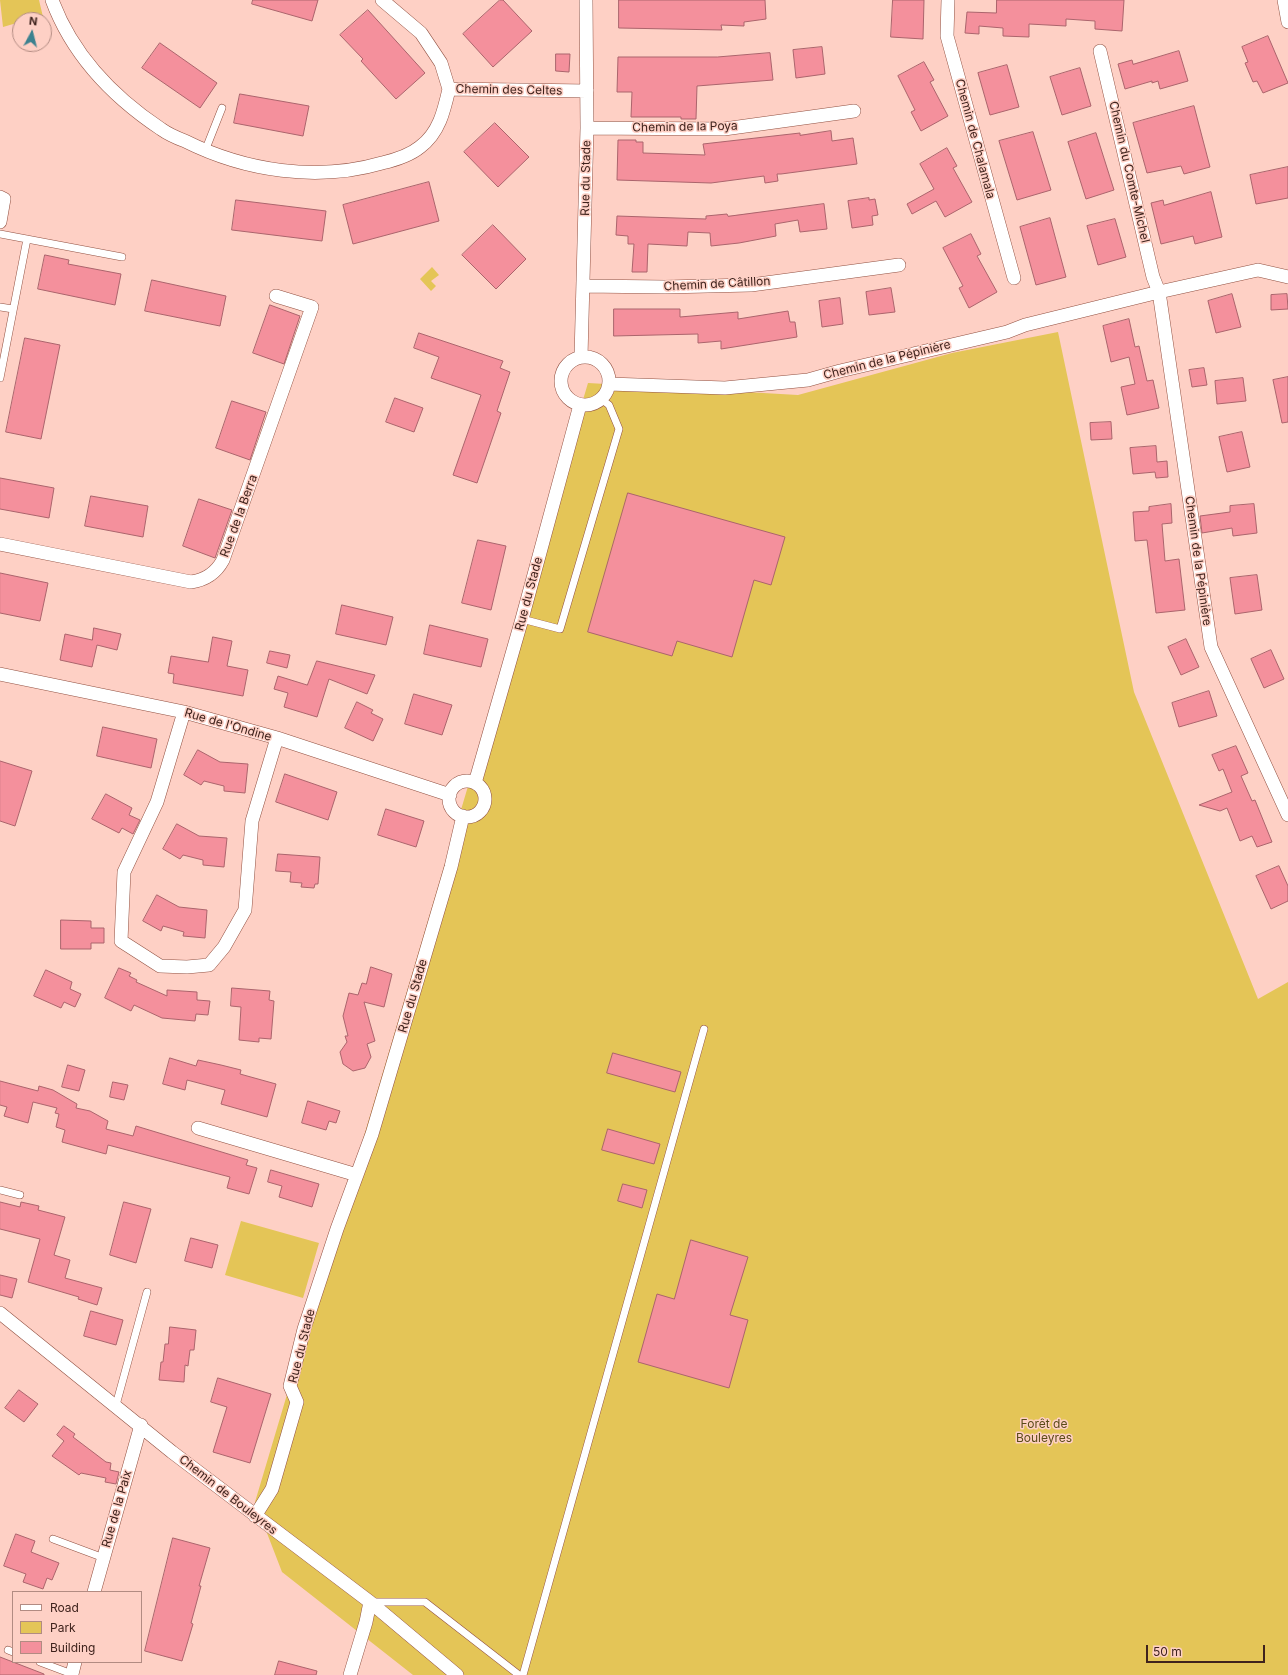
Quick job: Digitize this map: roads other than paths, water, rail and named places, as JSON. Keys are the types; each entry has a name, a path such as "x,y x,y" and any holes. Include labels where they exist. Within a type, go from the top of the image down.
{"street":[{"path":"52,0 59,18 76,47 97,74 120,99 162,130 205,151 233,162 298,172 334,172 368,168 400,158 420,147 436,131 444,110 449,89"},
{"name":"Chemin des Celtes","path":"382,0 421,33 441,63 449,89 587,91"},
{"name":"Rue du Stade","path":"581,357 587,128 586,0"},
{"name":"Chemin de Chalamala","path":"948,0 947,36 1014,278"},
{"path":"1284,0 1288,22"},
{"name":"Chemin du Comte-Michel","path":"1100,52 1154,277 1159,292"},
{"name":"Chemin de la Poya","path":"587,128 724,128 854,111"},
{"path":"0,197 4,199 0,222"},
{"name":"Chemin de Câtillon","path":"583,286 665,287 751,285 899,265"},
{"name":"Chemin de la Pépinière","path":"609,384 725,388 808,380 840,371 1008,332 1026,325 1159,292 1258,270 1288,276"},
{"name":"Chemin de la Pépinière","path":"1159,292 1211,647 1288,815"},
{"name":"Rue de la Berra","path":"0,544 191,582 200,581 210,576 223,560 312,307 276,296"},
{"path":"581,357 596,360 602,364 608,375 609,384 601,399 592,404 580,404 571,401 565,395 561,388 561,378 567,364 581,357"},
{"name":"Rue du Stade","path":"475,783 522,619 580,404"},
{"name":"Rue de l'Ondine","path":"0,674 184,712 278,738 450,795"},
{"path":"184,712 157,802 124,872 121,941 160,966 188,967 209,965 224,947 245,910 252,821 278,738"},
{"path":"462,782 475,783 484,793 483,807 473,816 463,816 458,814 451,806 450,795 457,785 462,782"},
{"name":"Rue du Stade","path":"255,1516 272,1489 297,1402 290,1386 304,1329 337,1229 372,1134 451,867 463,816"},
{"path":"198,1128 357,1175"},
{"name":"Chemin de Bouleyres","path":"0,1313 255,1516 370,1602 457,1675"},
{"name":"Rue de la Paix","path":"94,1591 141,1425"},
{"path":"350,1675 366,1622 370,1602"}],"lane":[{"path":"205,151 222,108"},
{"path":"0,234 122,257"},
{"path":"0,378 27,239"},
{"path":"0,307 13,309"},
{"path":"522,619 560,629 620,428 609,405 601,399"},
{"path":"523,1675 704,1029"},
{"path":"0,1190 20,1195"},
{"path":"116,1405 147,1292"},
{"path":"53,1539 104,1558"},
{"path":"370,1602 425,1602 519,1675"},
{"path":"46,1663 73,1668"}],"park label":[{"name":"Forêt de Bouleyres","path":"1044,1431"}]}
